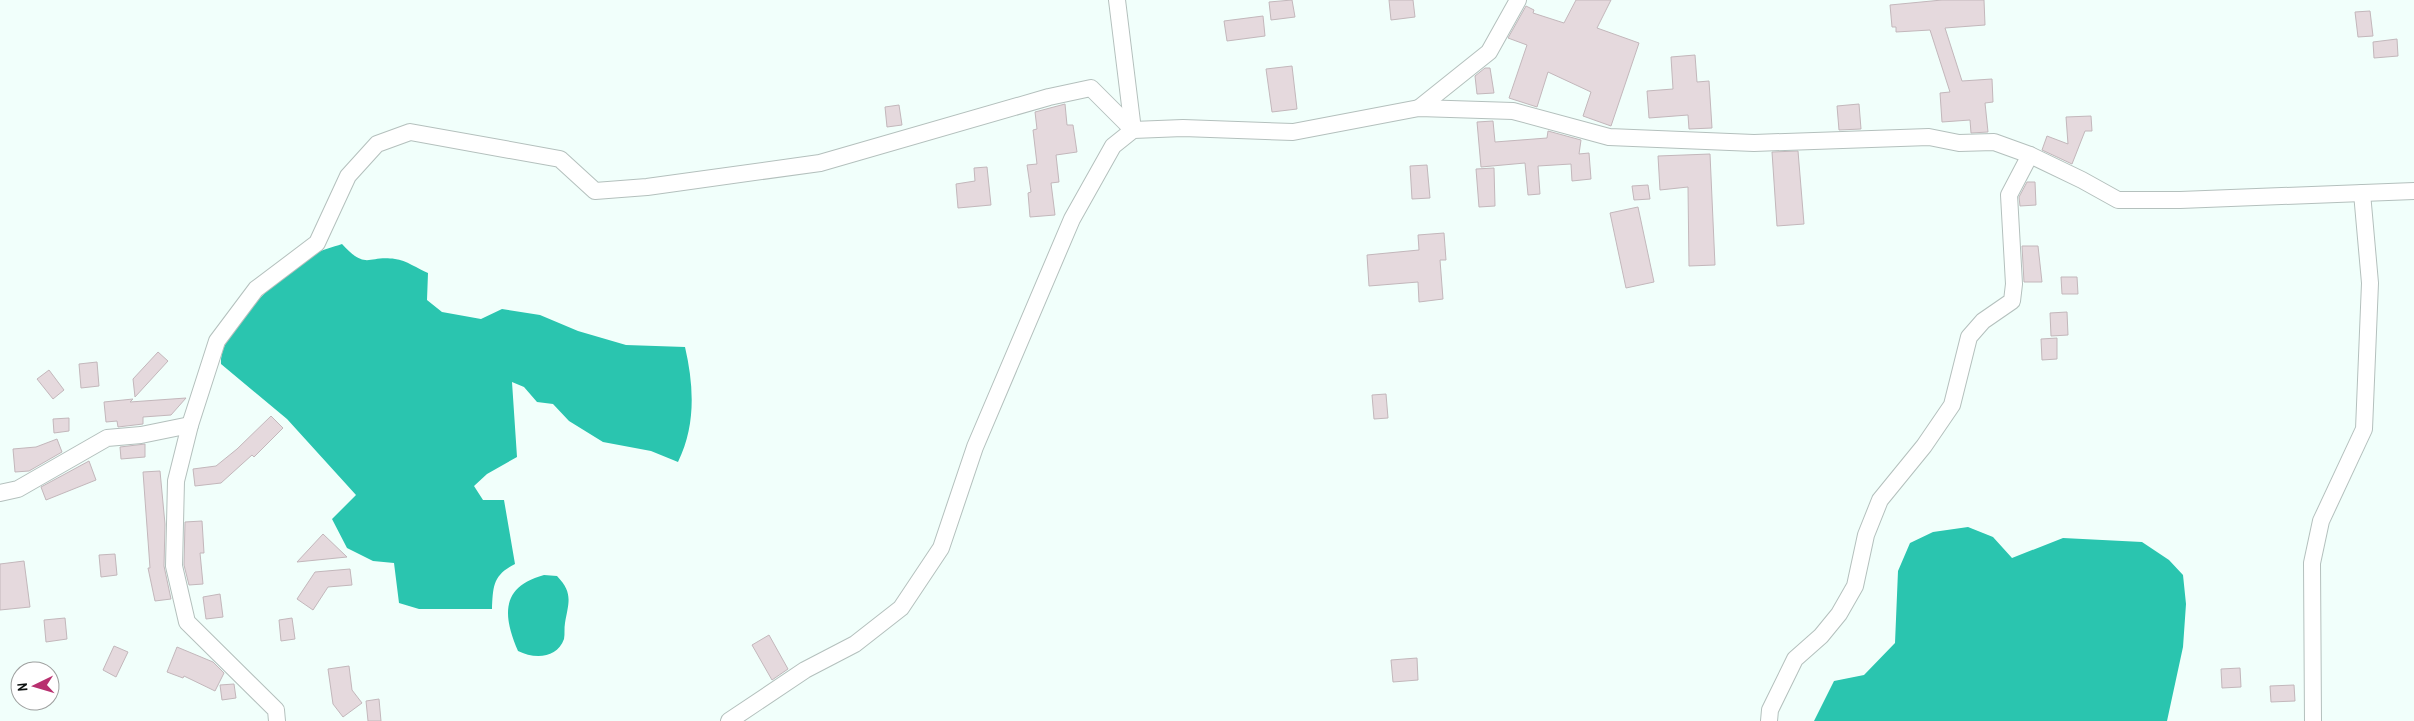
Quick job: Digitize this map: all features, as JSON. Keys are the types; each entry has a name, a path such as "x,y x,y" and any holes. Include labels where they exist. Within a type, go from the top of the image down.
{"street":[{"path":"1116,0 1133,130"},
{"path":"1419,108 1489,52 1518,0"},
{"path":"277,721 276,710 187,622 174,566 176,481 190,425 217,341 256,289 316,244 348,176 377,144 410,132 560,159 595,191 648,188 820,163 1049,97 1091,88 1133,130"},
{"path":"729,721 805,670 855,644 901,608 940,548 975,447 1072,219 1113,146 1133,130 1183,128 1293,132 1419,108 1513,111 1608,137 1754,144 1929,137 1960,143 1994,142 2030,154 2118,200 2180,200 2414,191"},
{"path":"1769,721 1770,710 1795,659 1840,614 1855,586 1866,534 1880,500 1924,446 1952,405 1969,337 1983,320 2012,301 2014,284 2009,195 2030,154"},
{"path":"2313,721 2312,563 2321,521 2364,429 2370,283 2362,193"},
{"path":"0,493 18,489 107,438 142,435 190,425"}],"shaded area":[{"path":"342,244 362,260 386,258 399,260 428,273 427,300 442,312 481,319 502,309 540,315 578,331 626,345 685,347 692,405 688,434 678,462 651,451 603,442 569,421 553,404 537,402 524,387 512,382 517,457 487,474 474,486 483,500 504,500 515,564 502,572 498,577 494,588 492,609 419,609 399,603 394,563 373,561 347,548 332,519 356,495 287,419 221,364 223,350 230,334 255,303 301,263 316,253"},
{"path":"1968,527 1993,537 2012,558 2063,538 2142,542 2169,560 2183,575 2186,604 2183,647 2167,721 1814,721 1834,681 1864,675 1895,643 1898,571 1910,543 1933,532"},
{"path":"544,575 557,576 566,587 568,593 564,639 561,646 551,654 538,656 524,654 518,651 513,638 508,615 509,604 512,595 519,587 530,580"}],"building":[{"path":"1292,0 1295,17 1271,20 1269,2"},
{"path":"1389,0 1413,0 1415,17 1391,20"},
{"path":"1576,0 1611,0 1597,28 1639,43 1611,126 1583,116 1591,92 1548,72 1537,107 1509,98 1527,45 1508,38 1526,6 1534,10 1533,13 1564,23"},
{"path":"1942,0 1984,0 1985,25 1945,28 1962,81 1992,79 1993,102 1985,103 1988,132 1971,133 1970,120 1942,122 1940,93 1950,92 1930,30 1896,32 1896,27 1892,27 1890,5"},
{"path":"2370,11 2373,36 2358,37 2355,12"},
{"path":"1263,16 1265,36 1227,41 1224,21"},
{"path":"2397,39 2398,56 2374,58 2373,42"},
{"path":"1695,55 1697,82 1709,81 1712,128 1689,129 1688,115 1649,118 1647,91 1673,89 1671,57"},
{"path":"1292,66 1297,109 1272,112 1266,69"},
{"path":"1485,68 1490,68 1494,93 1477,94 1475,76"},
{"path":"1065,104 1067,125 1073,125 1077,152 1056,155 1059,182 1051,183 1055,215 1030,217 1028,193 1031,192 1027,165 1037,164 1033,130 1037,129 1035,112"},
{"path":"1859,104 1861,129 1839,130 1837,106"},
{"path":"899,105 902,125 887,127 885,107"},
{"path":"2091,116 2092,131 2085,131 2072,164 2042,150 2047,136 2068,144 2066,117"},
{"path":"1493,121 1495,142 1547,138 1548,131 1581,140 1579,154 1589,153 1591,179 1572,181 1571,164 1538,166 1540,194 1528,195 1525,163 1481,167 1477,122"},
{"path":"1798,151 1804,224 1777,226 1772,152"},
{"path":"1710,154 1715,265 1689,266 1688,187 1660,190 1658,156"},
{"path":"1427,165 1430,198 1412,199 1410,166"},
{"path":"987,167 991,205 958,208 956,184 975,181 974,168"},
{"path":"1494,168 1495,206 1479,207 1476,169"},
{"path":"2027,182 2035,182 2036,205 2020,206 2019,197"},
{"path":"1648,185 1650,199 1634,200 1632,186"},
{"path":"1638,207 1654,282 1626,288 1610,213"},
{"path":"1444,233 1446,260 1440,260 1443,299 1419,302 1418,282 1369,286 1367,255 1419,250 1418,235"},
{"path":"2022,246 2038,246 2042,282 2024,282"},
{"path":"2061,277 2077,277 2078,294 2062,294"},
{"path":"2067,312 2068,335 2051,336 2050,313"},
{"path":"2057,338 2057,359 2042,360 2041,339"},
{"path":"158,352 168,361 135,397 133,379"},
{"path":"97,362 99,386 81,388 79,364"},
{"path":"49,370 64,390 53,399 37,379"},
{"path":"1386,394 1388,418 1374,419 1372,395"},
{"path":"186,398 171,415 143,417 143,424 118,427 117,421 106,422 104,402 133,399 130,402"},
{"path":"271,416 283,428 254,457 252,455 221,483 195,486 193,469 216,466 237,449"},
{"path":"69,418 69,431 54,433 53,419"},
{"path":"57,439 62,452 29,471 15,472 13,449 36,447"},
{"path":"145,444 145,457 121,459 120,447"},
{"path":"89,461 96,480 46,500 41,487"},
{"path":"160,471 165,524 164,566 171,599 155,601 148,568 150,568 143,472"},
{"path":"202,521 204,553 200,553 203,584 189,585 184,565 185,522"},
{"path":"323,534 347,557 297,562"},
{"path":"115,554 117,575 101,577 99,555"},
{"path":"24,561 30,607 0,610 0,564"},
{"path":"350,569 352,585 328,587 313,610 297,599 315,572"},
{"path":"220,594 223,617 206,619 203,597"},
{"path":"65,618 67,639 46,642 44,620"},
{"path":"292,618 295,639 281,641 279,620"},
{"path":"769,635 788,669 772,680 752,645"},
{"path":"114,646 128,652 116,677 103,670"},
{"path":"177,647 213,662 224,673 215,691 184,676 183,678 167,672"},
{"path":"1417,658 1418,680 1393,682 1391,660"},
{"path":"349,666 352,690 362,703 343,717 333,704 328,669"},
{"path":"2240,668 2241,687 2222,688 2221,669"},
{"path":"234,684 236,698 222,700 220,685"},
{"path":"2294,685 2295,701 2271,702 2270,686"},
{"path":"379,699 381,721 368,721 366,701"}]}
